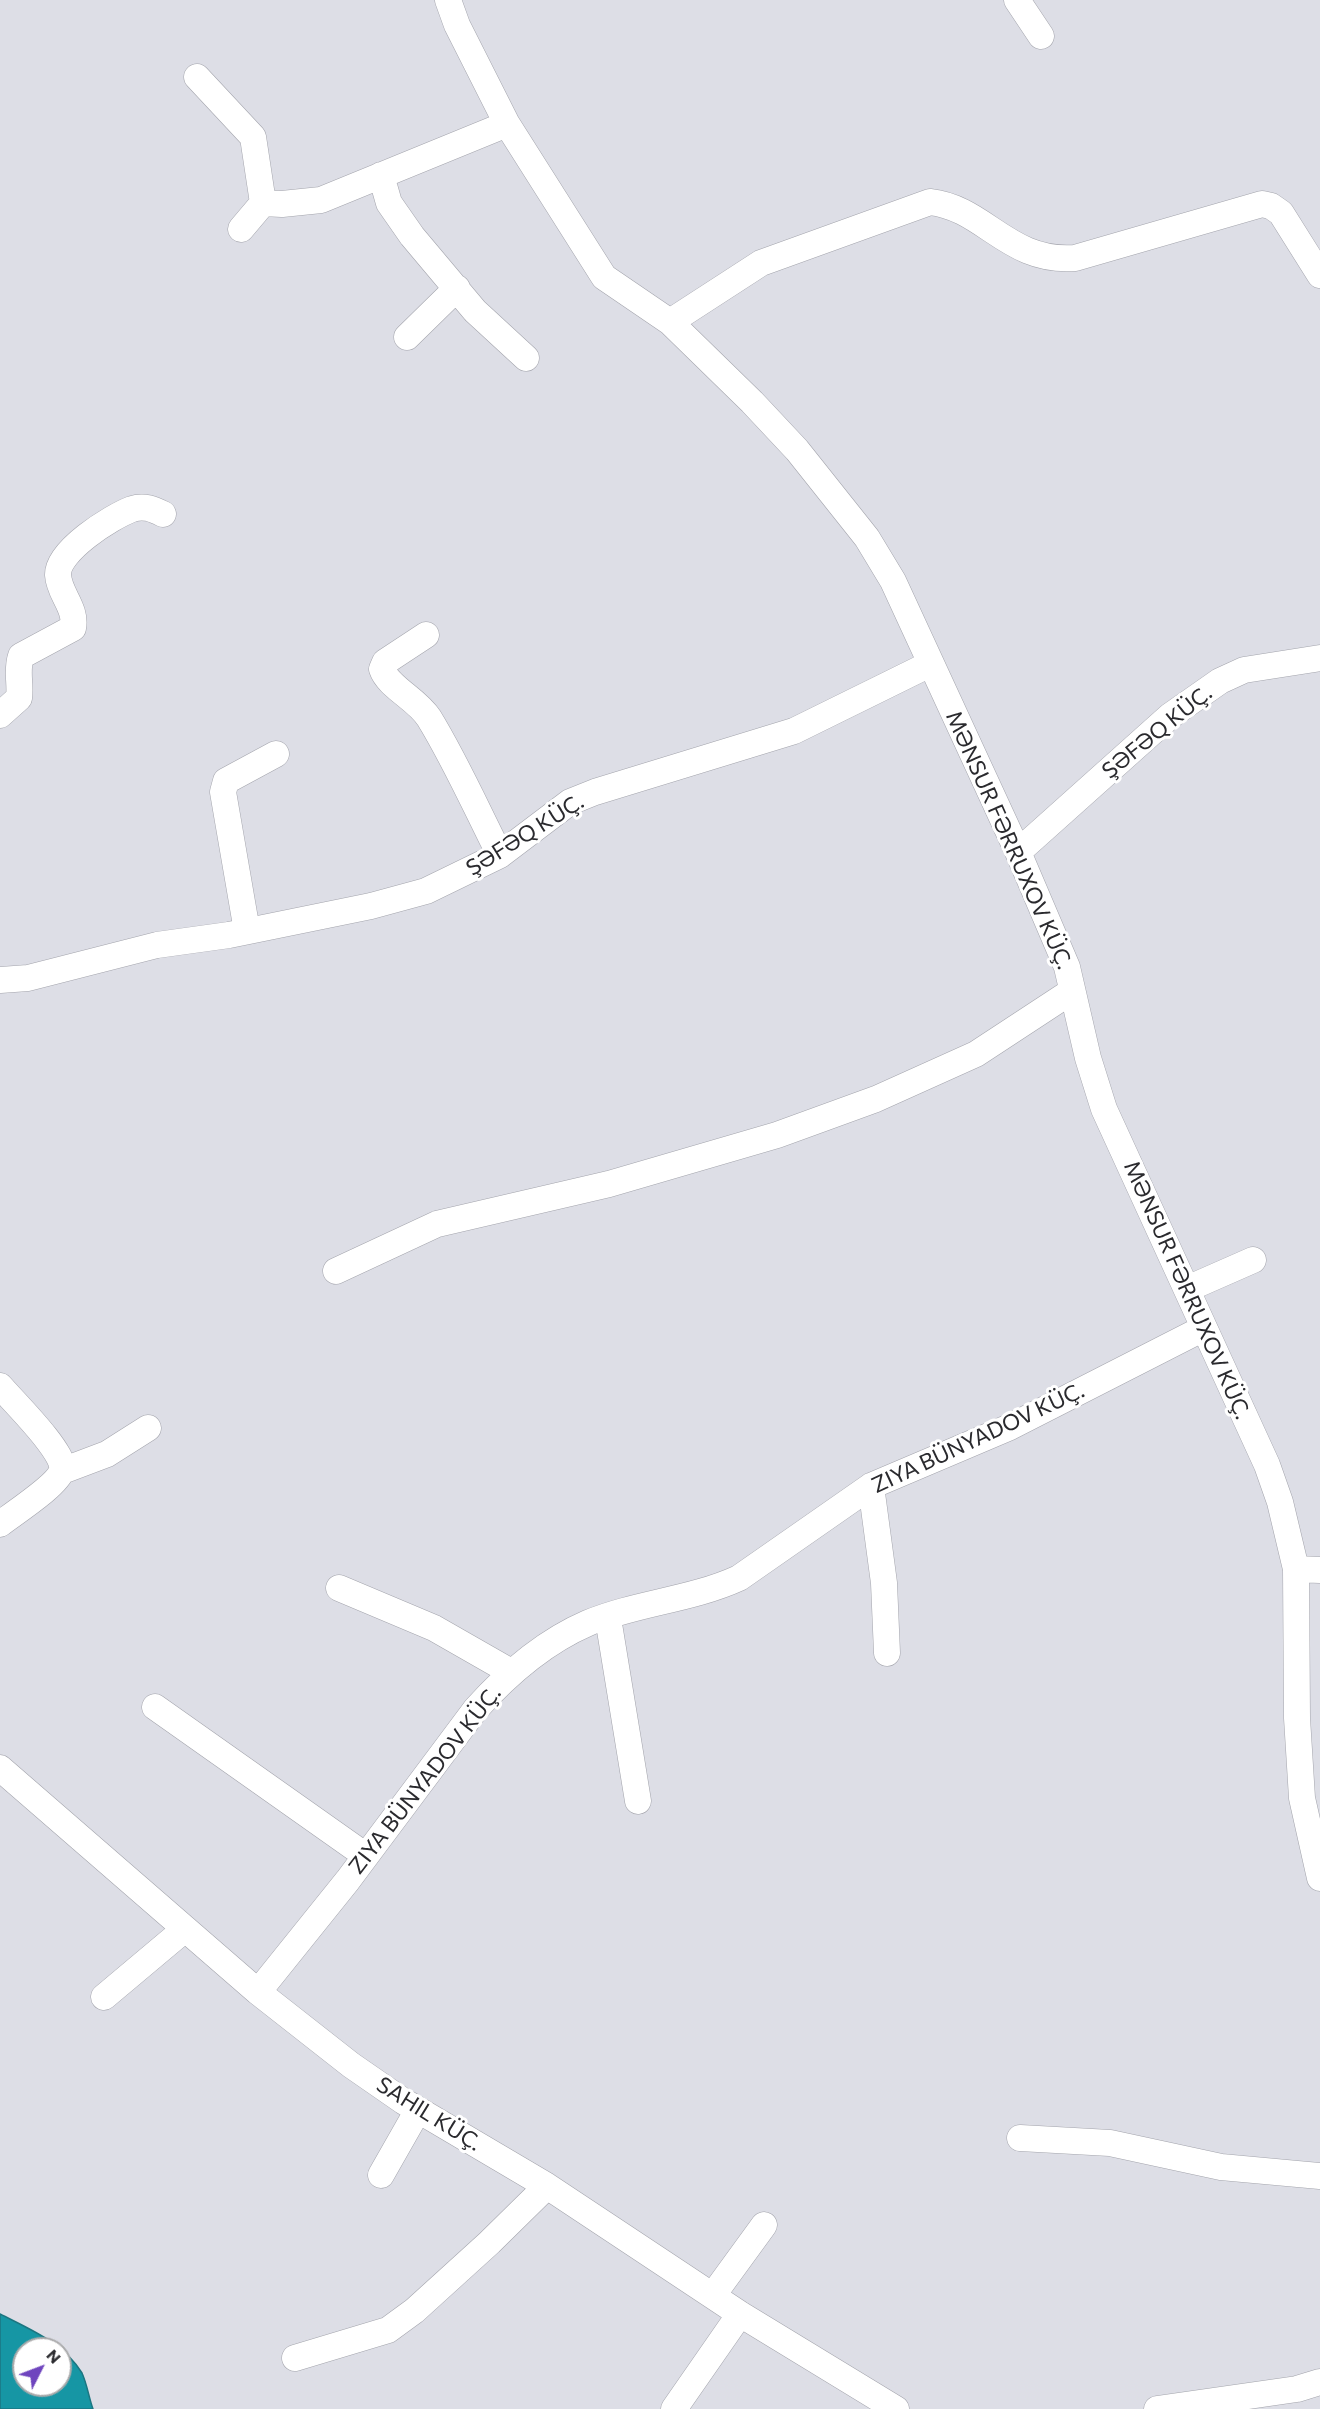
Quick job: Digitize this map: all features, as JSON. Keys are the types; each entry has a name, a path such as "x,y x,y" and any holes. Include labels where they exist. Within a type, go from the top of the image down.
{"street":[{"name":"MƏNSUR FƏRRUXOV KÜÇ.","path":"448,0 457,24 507,124 604,277 670,322 797,450 867,538 893,581 1018,852 1066,967 1088,1058 1104,1108 1270,1474 1308,1570 1297,1718 1302,1798 1313,1827 1320,1878"},
{"path":"1017,0 1041,36"},
{"path":"197,77 253,137 263,203 241,229"},
{"path":"263,203 282,204 321,200 507,124"},
{"path":"381,175 389,203 412,236 476,310 526,358"},
{"path":"670,322 760,263 930,202 949,204 1031,254 1054,260 1075,258 1262,204 1272,206 1281,213 1320,275"},
{"path":"408,337 457,288"},
{"path":"0,715 19,698 21,687 17,669 21,656 74,628 75,618 58,577 59,564 90,533 133,508 148,507 163,514"},
{"path":"426,635 385,662 382,669 385,678 411,696 429,717 500,855"},
{"name":"ŞƏFƏQ KÜÇ.","path":"1018,852 1170,716 1220,681 1244,670 1320,658"},
{"name":"ŞƏFƏQ KÜÇ.","path":"0,980 28,978 157,945 247,931 371,906 426,891 500,855 570,802 595,792 794,731 930,664"},
{"path":"247,931 223,792 226,781 276,754"},
{"path":"336,1271 437,1224 609,1184 777,1135 876,1099 976,1054 1072,991"},
{"path":"1187,1289 1253,1260"},
{"name":"ZIYA BÜNYADOV KÜÇ.","path":"258,1992 366,1856 475,1710 511,1672 570,1633 608,1617 717,1588 739,1578 870,1486 1010,1427 1204,1328"},
{"path":"0,1386 49,1441 63,1462 62,1471"},
{"path":"0,1524 52,1483 62,1471 107,1454 148,1428"},
{"path":"870,1486 884,1582 887,1653"},
{"path":"339,1588 434,1628 511,1672"},
{"path":"608,1617 638,1801"},
{"path":"155,1707 366,1856"},
{"name":"SAHIL KÜÇ.","path":"6,1782 258,1992 351,2065 418,2110 547,2186 740,2314 896,2409"},
{"path":"104,1996 185,1929"},
{"path":"381,2175 418,2110"},
{"path":"1020,2138 1110,2143 1221,2167 1320,2176"},
{"path":"295,2358 388,2330 414,2311 547,2186"},
{"path":"713,2295 764,2225"},
{"path":"674,2409 740,2314"},
{"path":"1157,2409 1297,2389 1320,2382"}],"water":[{"path":"0,2314 43,2337 12,2337 12,2397 72,2397 72,2360 82,2373 93,2409 0,2409"}]}
